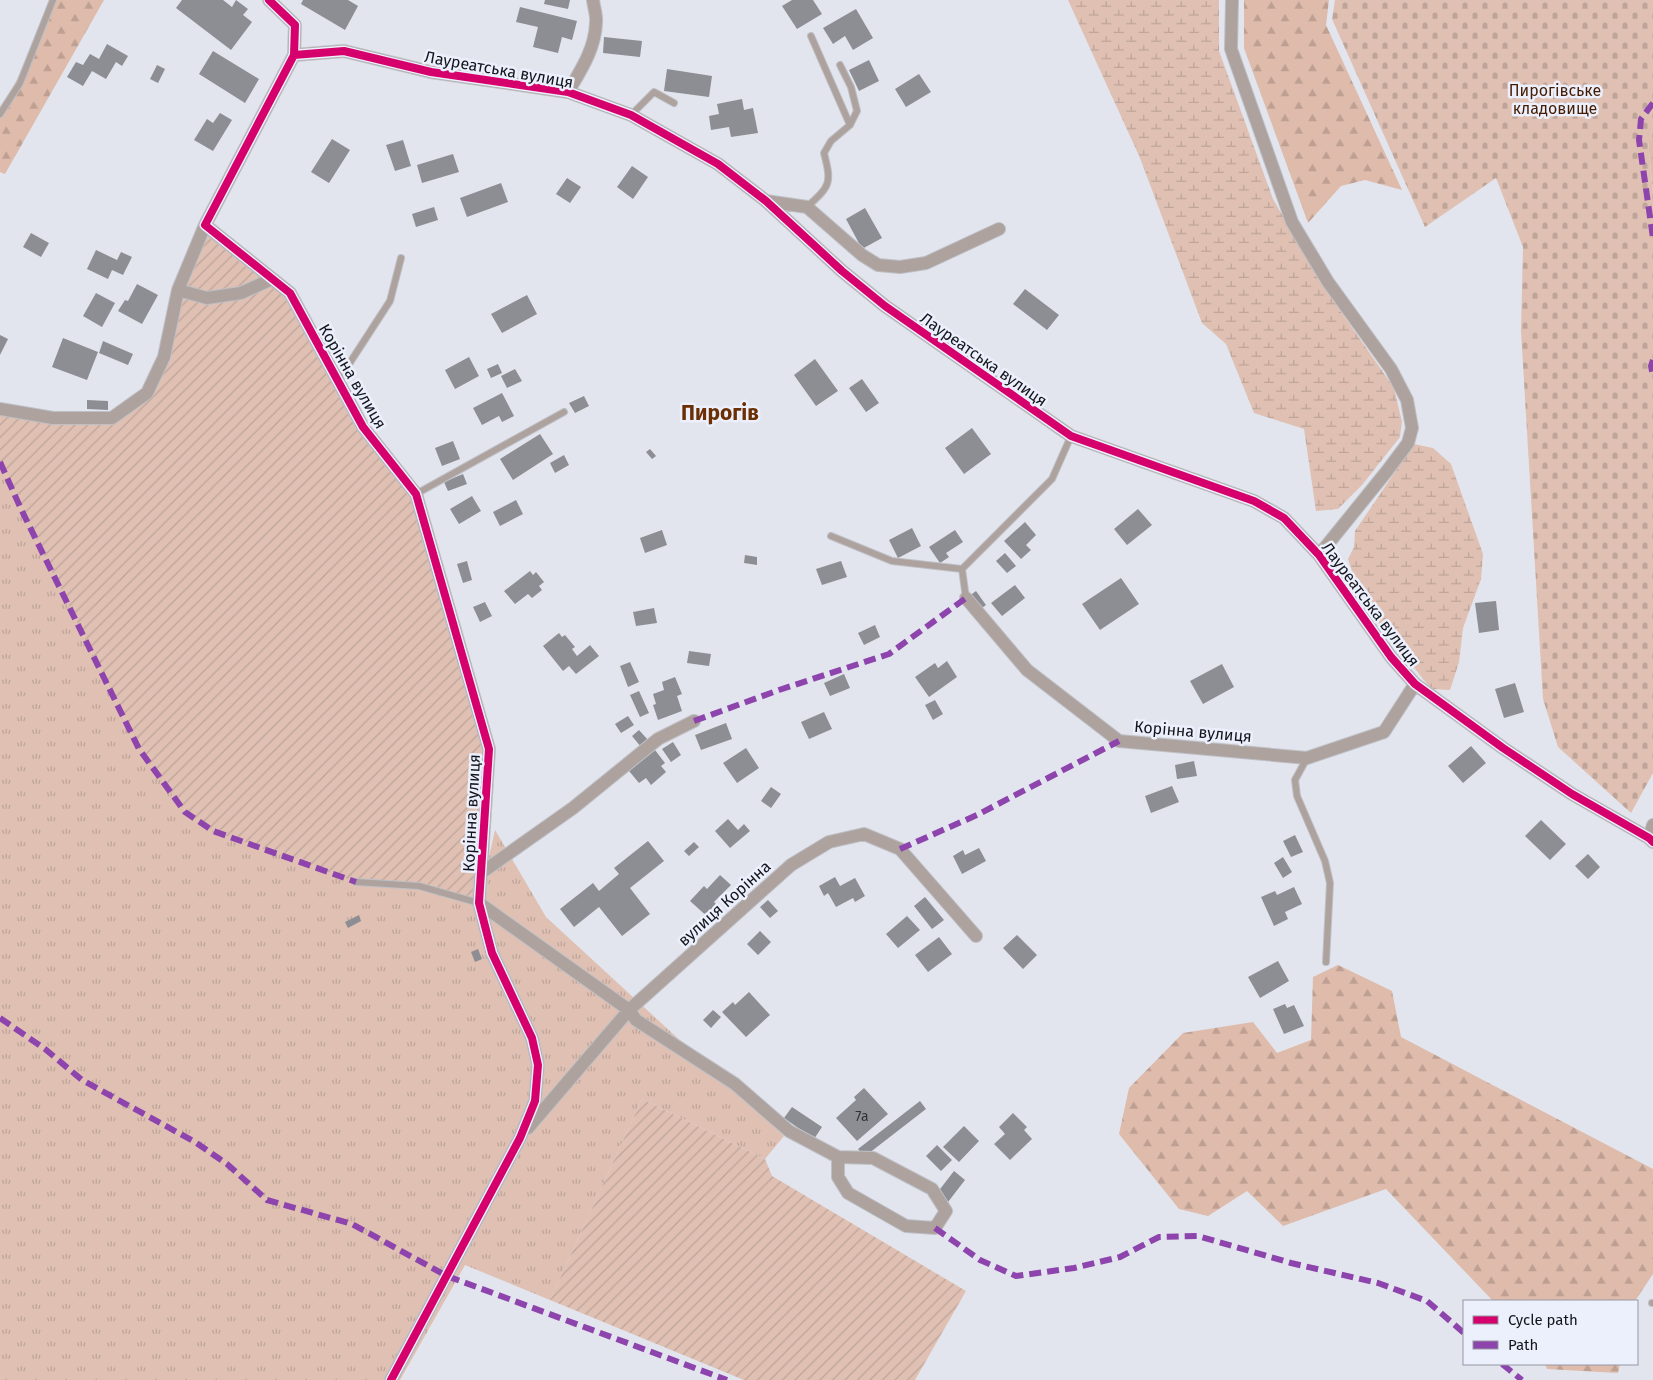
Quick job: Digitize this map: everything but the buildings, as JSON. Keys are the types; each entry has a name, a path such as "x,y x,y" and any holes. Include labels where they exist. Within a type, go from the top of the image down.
{"street":[{"path":"0,409 53,418 112,418 147,393 164,357 178,290 205,225 294,55 295,25 269,0"},
{"path":"568,92 588,58 594,41 597,22 593,0"},
{"path":"1232,0 1231,49 1292,222 1328,282 1391,369 1407,400 1412,428 1408,443 1319,555"},
{"name":"Лауреатська вулиця","path":"294,55 344,51 431,72 568,92 630,115 718,164 766,201 842,271 885,306 1071,436 1254,501 1284,518 1319,555 1391,658 1415,684 1503,748 1572,794 1652,835"},
{"path":"766,201 807,207 862,255 878,265 900,267 926,263 1000,229"},
{"name":"Корінна вулиця","path":"205,225 290,293 363,427 416,494 489,749 479,903 492,953 532,1038 538,1065 535,1101 520,1138"},
{"path":"178,290 207,298 241,293 272,279"},
{"name":"Корінна вулиця","path":"966,598 1027,670 1119,741 1307,758 1384,732 1415,684"},
{"path":"481,873 573,808 658,739 694,722"},
{"name":"вулиця Корінна","path":"520,1138 629,1010 791,865 829,842 864,834 900,848 976,936"},
{"path":"479,903 629,1010 636,1020 735,1084 789,1131 838,1157 873,1158 932,1189 946,1211 935,1228 906,1226 848,1192 838,1177 838,1157"},
{"path":"392,1380 520,1138"}],"lane":[{"path":"0,114 20,83 53,0"},
{"path":"811,36 850,125"},
{"path":"807,207 826,190 830,173 824,153 831,140 850,125 857,111 851,87 840,66"},
{"path":"630,115 654,92 674,103"},
{"path":"338,381 390,301 401,258"},
{"path":"416,494 564,412"},
{"path":"962,569 1052,479 1071,436"},
{"path":"831,536 892,561 962,569"},
{"path":"962,569 966,598"},
{"path":"1307,758 1295,780 1297,796 1325,861 1330,883 1326,962"},
{"path":"356,882 419,886 479,903"}],"green space":[{"path":"53,0 104,0 5,174 0,172 0,107 9,97"},
{"path":"1068,0 1219,0 1219,51 1273,199 1321,283 1394,388 1402,422 1400,437 1362,485 1338,509 1316,511 1304,429 1254,413 1226,344 1202,323 1140,158"},
{"path":"1244,0 1329,0 1326,25 1402,190 1365,180 1341,186 1308,223 1244,48"},
{"name":"Пирогівське кладовище","path":"1335,0 1653,0 1653,139 1648,141 1653,193 1653,773 1631,813 1558,747 1543,699 1521,331 1523,247 1496,178 1425,227 1332,19"},
{"path":"1653,139 1653,193 1648,140"},
{"path":"205,225 290,293 338,381 416,494 489,749 479,903 419,886 356,882 213,831 185,812 139,749 21,509 0,462 0,409 112,418 147,393"},
{"path":"1414,444 1433,448 1451,464 1483,554 1481,579 1463,628 1459,662 1450,690 1431,689 1363,603 1348,559 1354,547 1355,531"},
{"path":"0,462 21,509 139,749 419,886 479,902 495,830 546,917 784,1136 765,1159 642,1099 550,1300 465,1265 400,1380 0,1380"},
{"path":"1338,965 1392,991 1401,1037 1653,1169 1653,1274 1636,1300 1492,1300 1386,1189 1283,1226 1247,1191 1208,1216 1179,1209 1119,1134 1129,1088 1183,1033 1253,1022 1277,1053 1311,1040 1313,977"},
{"path":"642,1099 765,1159 772,1176 966,1291 915,1380 744,1380 550,1300"},
{"path":"1545,1365 1620,1365 1618,1373 1547,1369"}],"marked path":[{"path":"1653,103 1641,119 1639,140 1653,238"},
{"path":"1653,360 1651,366 1653,376"},
{"path":"0,462 21,509 139,749 185,812 213,831 356,882"},
{"path":"694,721 779,690 889,654 966,598"},
{"path":"900,849 977,815 1119,741"},
{"path":"0,1018 45,1049 82,1080 195,1142 227,1164 267,1200 352,1224 447,1276 727,1380"},
{"path":"935,1228 980,1260 1016,1276 1074,1268 1120,1257 1159,1237 1198,1236 1291,1263 1378,1283 1427,1301 1463,1332"},
{"path":"1503,1365 1522,1380"}],"cycle path":[{"path":"269,0 295,25 294,55 205,225 290,293 363,427 416,494 489,749 479,903 492,953 532,1038 538,1065 535,1101 520,1138 391,1380"},
{"path":"294,55 344,51 431,72 568,92 631,115 718,164 766,201 842,271 885,306 1071,436 1254,501 1284,518 1319,555 1391,657 1415,684 1503,748 1572,794 1653,842"}],"district":[{"name":"Пирогів","path":"720,413"}]}
